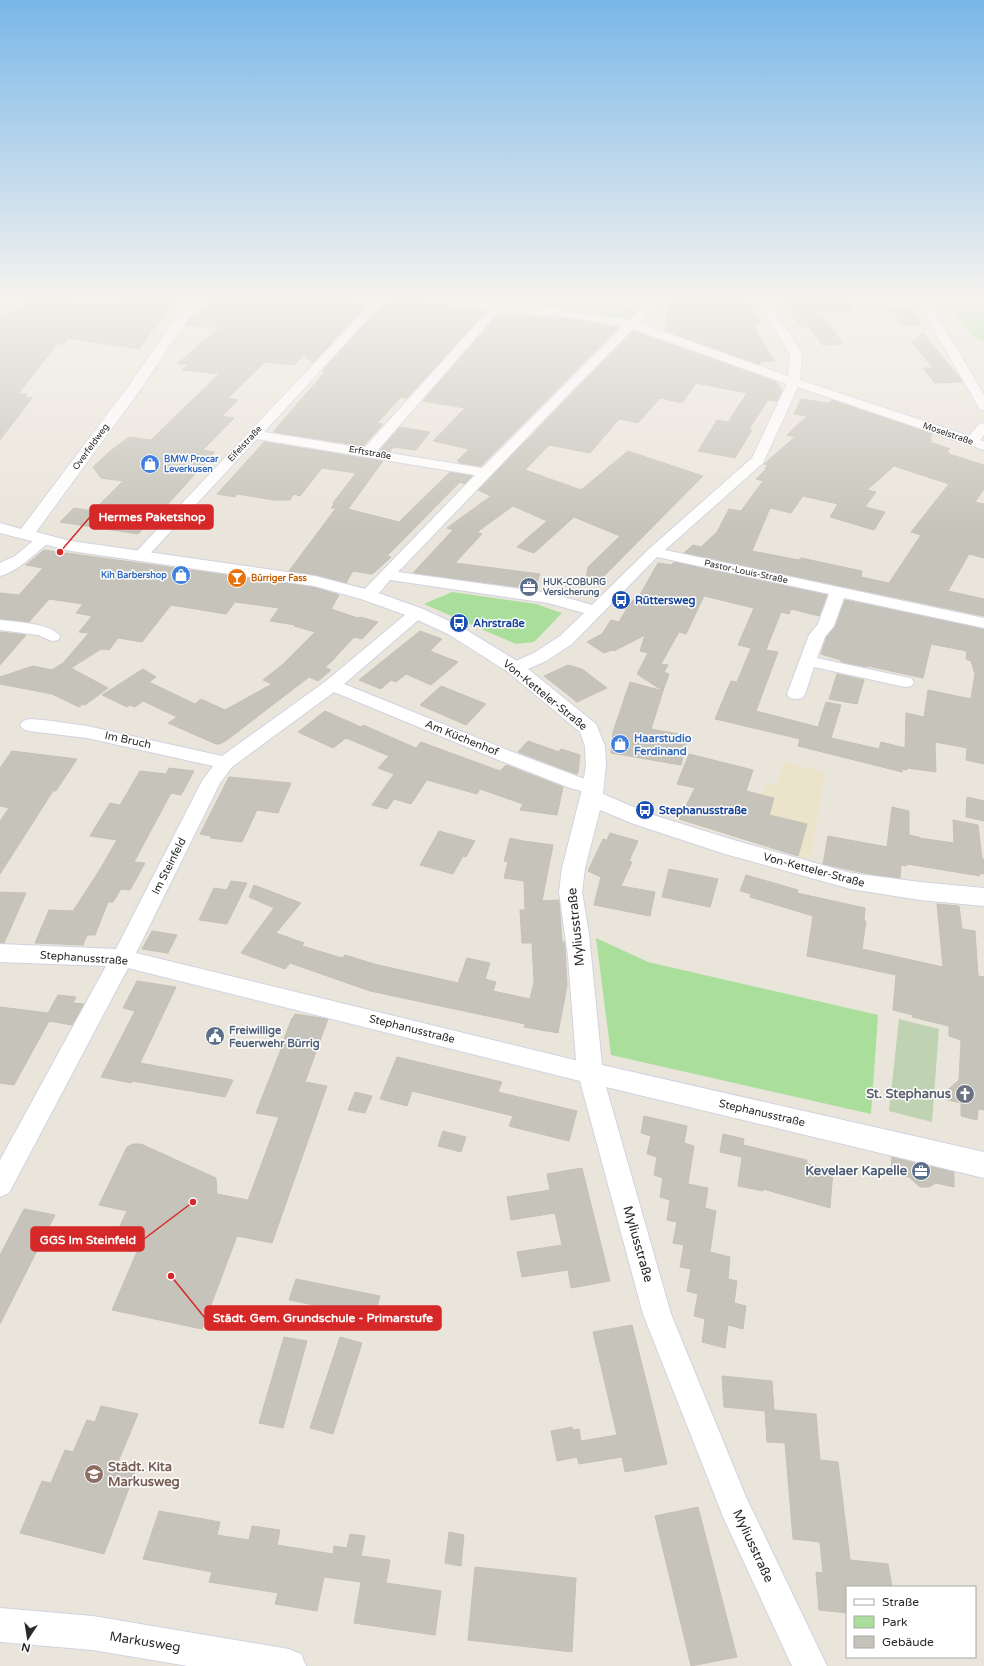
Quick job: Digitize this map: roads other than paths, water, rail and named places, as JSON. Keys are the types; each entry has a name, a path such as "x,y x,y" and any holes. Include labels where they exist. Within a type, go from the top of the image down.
{"street":[{"name":"Overfeldweg","path":"25,535 143,376"},
{"name":"Eifelstraße","path":"141,555 309,376"},
{"path":"368,452 437,376"},
{"path":"367,595 581,376"},
{"name":"Moselstraße","path":"776,376 978,444"},
{"path":"515,668 540,657 566,640 654,552 758,460 794,382 794,376"},
{"path":"966,376 984,406"},
{"path":"978,444 984,427"},
{"name":"Erftstraße","path":"254,434 486,473"},
{"name":"Von-Ketteler-Straße","path":"0,528 71,546 315,581 367,595 417,613 454,630 515,668 589,729 595,742 595,775 592,792 642,819 733,848 851,881 920,891 984,897"},
{"path":"0,571 20,560 44,539"},
{"name":"Pastor-Louis-Straße","path":"654,552 984,623"},
{"path":"387,575 550,598 596,611"},
{"path":"796,694 817,635 826,626 838,592"},
{"name":"Im Steinfeld","path":"0,1185 122,958 212,781 225,763 332,685 417,613"},
{"path":"0,625 42,631 52,636"},
{"path":"808,661 905,682"},
{"name":"Am Küchenhof","path":"332,685 503,755 577,783 592,792"},
{"name":"Im Bruch","path":"29,725 58,726 98,733 206,757 225,763"},
{"name":"Myliusstraße","path":"592,792 570,887 578,940 590,1073 658,1314 735,1508 810,1666"},
{"name":"Stephanusstraße","path":"0,953 122,958 590,1073 984,1165"},
{"name":"Markusweg","path":"0,1625 93,1633 289,1666"}],"place":[{"name":"BMW Procar Leverkusen","path":"150,464"},
{"name":"Hermes Paketshop","path":"60,552"},
{"name":"Kih Barbershop","path":"181,575"},
{"name":"Bürriger Fass","path":"237,578"},
{"name":"HUK-COBURG Versicherung","path":"529,587"},
{"name":"Rüttersweg","path":"621,600"},
{"name":"Ahrstraße","path":"459,623"},
{"name":"Haarstudio Ferdinand","path":"620,744"},
{"name":"Stephanusstraße","path":"645,810"},
{"name":"Freiwillige Feuerwehr Bürrig","path":"215,1036"},
{"name":"St. Stephanus","path":"965,1094"},
{"name":"Kevelaer Kapelle","path":"921,1171"},
{"name":"GGS Im Steinfeld","path":"193,1202"},
{"name":"Städt. Gem. Grundschule - Primarstufe","path":"171,1276"},
{"name":"Städt. Kita Markusweg","path":"94,1474"}]}
